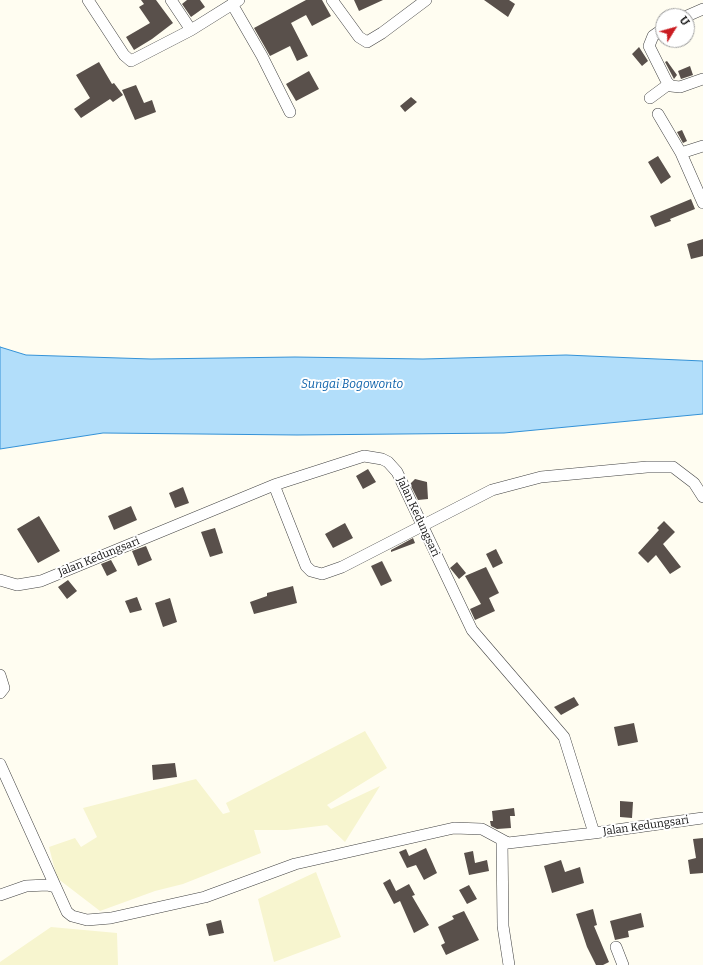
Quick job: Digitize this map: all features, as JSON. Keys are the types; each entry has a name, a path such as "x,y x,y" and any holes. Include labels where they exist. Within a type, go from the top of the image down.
{"street":[{"path":"88,0 128,60 131,61 191,30 236,2 290,112"},
{"path":"171,0 191,30"},
{"path":"332,0 359,37 367,42 382,33 426,0"},
{"path":"655,35 649,46 669,84 680,87 703,79"},
{"path":"650,98 669,84"},
{"path":"658,114 680,153 703,203"},
{"path":"680,153 703,146"},
{"name":"Jalan Kedungsari","path":"0,580 17,585 41,581 274,485 370,455 388,462 396,472 472,630 564,737 594,833 703,818"},
{"path":"274,485 306,566 311,571 319,573 342,566 492,490 541,477 639,467 673,467 694,483 703,497"},
{"path":"0,675 4,688 0,693"},
{"path":"0,764 67,912 72,916 87,920 111,918 205,897 295,864 454,828 482,829 508,843 594,833"},
{"path":"502,840 503,926 509,965"},
{"path":"0,895 26,886 47,885 55,887"},
{"path":"616,947 623,965"}],"shaded area":[{"path":"365,731 387,768 327,805 331,809 380,786 345,842 327,825 287,830 254,830 261,853 183,884 155,891 100,911 57,878 49,847 75,838 81,847 97,837 83,808 196,779 223,814 230,812 226,803"},
{"path":"316,872 341,937 274,962 258,899"},
{"path":"51,927 117,933 118,965 0,965 0,962"}],"water":[{"name":"Sungai Bogowonto","path":"0,347 26,355 151,359 295,357 423,359 566,355 703,361 703,414 504,433 297,435 103,433 0,449"}],"building":[{"path":"141,0 156,0 173,23 152,39 134,50 126,37 150,23 139,7 144,4"},
{"path":"187,0 200,0 205,7 191,17 182,4"},
{"path":"306,0 322,0 331,16 312,26 306,15 291,23 308,56 297,61 290,46 270,56 254,28"},
{"path":"354,0 383,0 359,11"},
{"path":"484,0 509,0 515,4 508,17"},
{"path":"639,47 648,61 642,66 632,54"},
{"path":"667,61 677,75 674,79 665,62"},
{"path":"99,62 112,84 114,83 123,95 113,102 110,99 81,118 74,109 90,98 76,75"},
{"path":"690,66 693,75 681,79 678,71"},
{"path":"309,71 319,89 296,101 286,84"},
{"path":"136,85 144,103 152,100 156,112 135,120 122,90"},
{"path":"411,97 417,102 405,112 400,106"},
{"path":"682,130 687,141 683,143 677,132"},
{"path":"658,156 671,177 661,184 648,162"},
{"path":"691,199 695,209 655,227 650,216"},
{"path":"703,239 703,256 691,259 687,244"},
{"path":"368,469 376,482 363,489 356,476"},
{"path":"415,479 427,482 428,499 418,500 410,484"},
{"path":"183,487 189,503 175,508 169,493"},
{"path":"131,506 137,520 114,530 108,516"},
{"path":"39,516 60,551 38,563 17,529"},
{"path":"664,521 675,532 663,544 681,567 670,574 656,555 648,563 638,553 659,530 657,528"},
{"path":"345,523 353,538 333,548 325,534"},
{"path":"215,528 223,553 210,557 201,532"},
{"path":"413,538 415,543 391,552 391,550"},
{"path":"146,546 152,560 138,566 132,551"},
{"path":"496,549 503,563 493,568 486,554"},
{"path":"111,560 117,571 107,576 101,564"},
{"path":"382,561 392,581 381,586 371,566"},
{"path":"457,562 466,573 459,579 450,568"},
{"path":"486,567 499,593 489,598 495,611 475,620 470,609 481,604 465,576"},
{"path":"68,580 77,591 67,599 58,587"},
{"path":"293,586 297,603 254,614 250,602 267,596 267,593"},
{"path":"137,597 142,610 130,613 125,601"},
{"path":"170,598 177,622 163,627 155,603"},
{"path":"574,697 579,705 561,715 554,707"},
{"path":"634,723 638,742 618,746 614,727"},
{"path":"175,763 177,777 153,780 152,765"},
{"path":"620,801 633,802 632,818 620,817"},
{"path":"514,808 515,816 510,816 511,828 497,829 491,826 490,821 493,821 492,811"},
{"path":"703,838 703,873 690,874 688,860 696,858 693,839"},
{"path":"426,848 437,873 424,880 416,865 407,868 399,852 406,849 409,856"},
{"path":"473,851 475,863 487,860 489,871 469,875 464,853"},
{"path":"561,860 565,872 580,867 584,883 552,893 544,866"},
{"path":"390,879 396,891 409,884 415,895 412,896 429,925 414,933 400,901 394,904 383,883"},
{"path":"469,885 477,899 467,904 459,890"},
{"path":"593,909 597,925 594,926 609,962 603,965 596,965 587,947 576,914"},
{"path":"464,911 479,940 446,955 441,945 445,943 438,927 454,919 452,916"},
{"path":"641,913 644,927 628,931 629,937 615,940 610,921"},
{"path":"221,920 224,933 209,936 206,924"}]}
